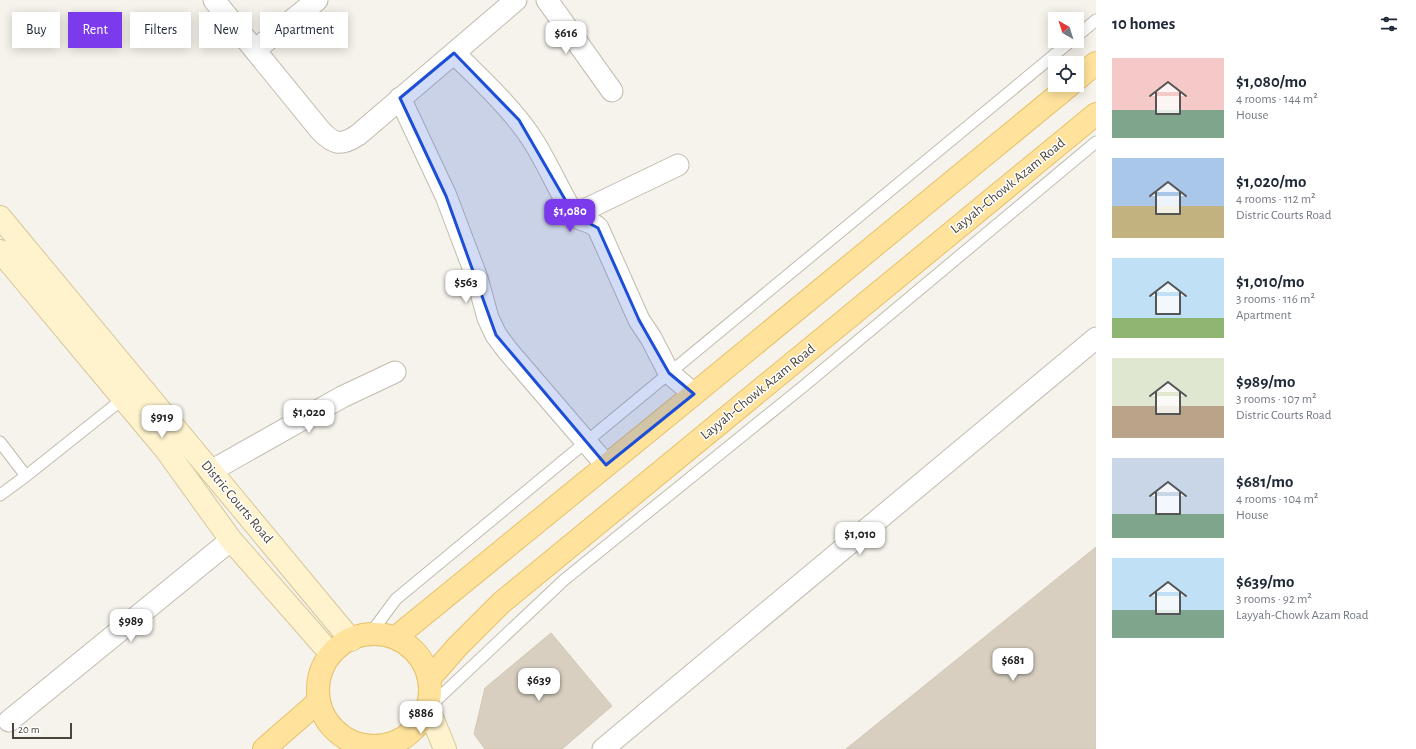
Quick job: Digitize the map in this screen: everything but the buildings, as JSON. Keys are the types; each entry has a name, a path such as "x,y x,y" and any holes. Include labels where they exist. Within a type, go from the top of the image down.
{"main road":[{"path":"1084,73 1096,63"},
{"path":"395,638 1061,92"},
{"name":"Layyah-Chowk Azam Road","path":"430,679 457,647 501,603 1096,114"},
{"path":"383,635 395,638 407,645 417,654 425,666 430,679 428,708 420,723 409,734 382,748 336,743 331,728 323,715 319,701 318,684 322,668 331,654 344,643 361,637 383,635"},
{"path":"264,749 319,701"}],"street":[{"path":"214,0 320,130 327,138 337,143 347,142 358,135 516,0"},
{"path":"255,50 317,0"},
{"path":"547,0 612,91"},
{"path":"454,53 519,120 533,140 574,215 578,219 592,222 598,228 639,320 651,338 669,373 694,394"},
{"path":"400,98 446,196 477,278 488,318 496,335 606,465"},
{"path":"574,215 678,165"},
{"name":"Distric Courts Road","path":"0,217 211,471 361,637"},
{"name":"Distric Courts Road","path":"0,251 166,450 231,540 331,654"},
{"path":"603,749 1096,338"},
{"path":"211,471 342,397 395,372"},
{"path":"9,721 231,540"},
{"path":"428,708 445,749"}],"lane":[{"path":"1084,30 1096,20"},
{"path":"361,637 396,599 1063,48"},
{"path":"428,708 564,580 805,385 1096,142"},
{"path":"0,496 124,398"},
{"path":"0,442 26,476"}],"highlighted area":[{"path":"454,53 519,120 574,215 598,228 639,320 669,373 694,394 606,465 496,335 446,196 400,98"}]}
